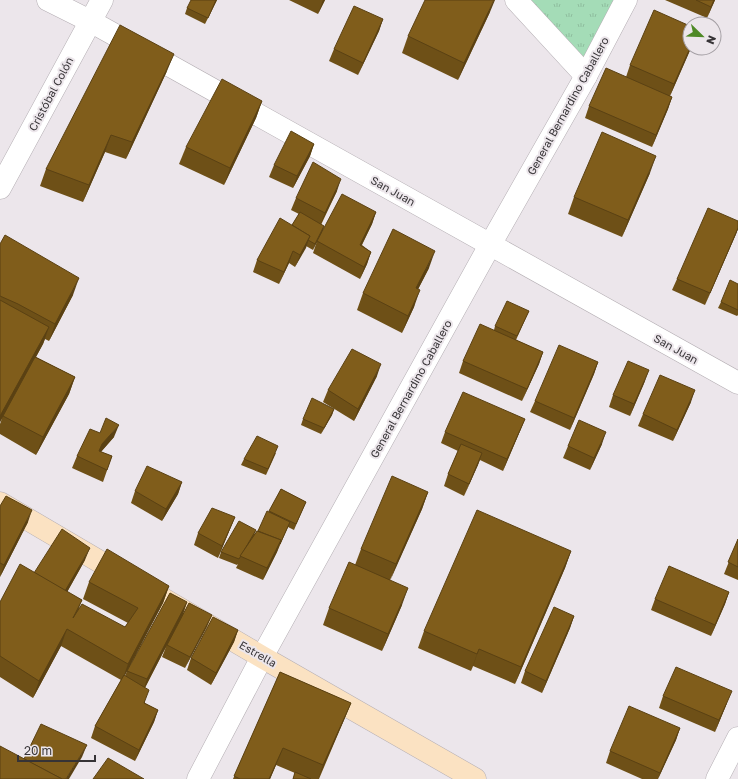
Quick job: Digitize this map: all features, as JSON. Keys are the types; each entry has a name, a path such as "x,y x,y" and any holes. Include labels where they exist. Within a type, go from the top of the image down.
{"main road":[{"name":"Estrella","path":"0,503 262,657 475,779"}],"street":[{"name":"San Juan","path":"48,0 90,21 738,383"},
{"name":"Cristóbal Colón","path":"0,188 102,0"},
{"path":"516,0 586,76"},
{"name":"General Bernardino Caballero","path":"198,779 262,657 490,245 586,76 626,0"},
{"path":"717,779 738,738"}],"green space":[{"path":"516,0 626,0 586,76"}],"building":[{"path":"191,0 216,0 208,18 187,8"},
{"path":"425,0 494,0 464,63 408,36"},
{"path":"696,0 714,0 711,7"},
{"path":"354,6 383,19 363,63 334,49"},
{"path":"654,10 682,22 682,56 686,56 674,84 630,65"},
{"path":"120,25 174,54 132,142 111,135 89,185 46,169"},
{"path":"606,68 672,97 656,135 589,106"},
{"path":"222,79 262,101 230,168 186,147"},
{"path":"291,131 314,144 297,176 274,165"},
{"path":"602,132 656,156 628,220 574,197"},
{"path":"313,162 341,179 325,213 296,198"},
{"path":"342,194 376,212 360,245 371,252 364,267 317,241"},
{"path":"708,208 738,221 738,228 710,293 677,279"},
{"path":"300,212 324,226 315,244 308,240 310,236 292,225"},
{"path":"280,218 310,236 300,255 293,251 284,272 257,260"},
{"path":"393,229 435,251 416,288 420,290 408,316 363,293"},
{"path":"5,235 79,278 55,324 0,296 0,244"},
{"path":"730,280 738,284 738,310 721,302"},
{"path":"0,300 49,327 0,416"},
{"path":"507,301 529,311 517,336 495,326"},
{"path":"480,324 543,352 527,389 463,361"},
{"path":"559,345 598,362 574,418 535,401"},
{"path":"352,349 381,364 358,409 328,390"},
{"path":"35,357 75,377 43,437 3,416"},
{"path":"628,361 649,370 634,404 613,395"},
{"path":"660,375 695,390 677,430 643,414"},
{"path":"463,392 525,419 507,459 445,432"},
{"path":"312,398 334,409 324,428 303,419"},
{"path":"106,418 119,425 102,444 99,451 112,456 107,470 77,456 90,429 100,433"},
{"path":"579,420 606,432 594,458 568,446"},
{"path":"257,436 278,446 268,469 244,459"},
{"path":"461,444 482,453 469,484 448,474"},
{"path":"147,466 182,482 166,509 135,491"},
{"path":"392,476 428,492 396,564 361,549"},
{"path":"281,489 306,502 296,524 269,511"},
{"path":"6,496 32,510 4,565 0,563 0,506"},
{"path":"212,508 235,517 222,546 198,533"},
{"path":"477,510 571,551 521,667 479,649 477,654 424,631"},
{"path":"267,511 290,522 280,544 281,540 258,531"},
{"path":"239,521 256,530 239,559 221,552"},
{"path":"62,529 90,548 65,591 34,573"},
{"path":"257,531 281,540 267,568 240,556"},
{"path":"738,539 738,567 728,562"},
{"path":"107,549 169,586 128,664 67,629 39,681 0,656 0,602 20,564 82,600 73,618 82,604 125,627 138,608 89,582"},
{"path":"349,562 408,588 388,634 329,608"},
{"path":"669,566 729,592 715,625 655,599"},
{"path":"170,593 187,602 147,679 127,671"},
{"path":"189,603 212,615 190,657 167,645"},
{"path":"554,607 574,616 546,681 525,671"},
{"path":"213,617 238,630 216,673 191,658"},
{"path":"676,667 732,691 719,720 663,696"},
{"path":"280,672 351,703 323,765 283,748 269,779 240,779 234,776"},
{"path":"124,675 149,690 144,703 158,710 139,750 95,726"},
{"path":"629,706 680,728 660,773 610,751"},
{"path":"41,724 87,745 66,779 62,779 24,759"},
{"path":"0,746 62,779 0,779"},
{"path":"108,758 144,779 93,779"},
{"path":"295,772 311,779 293,779"}]}
